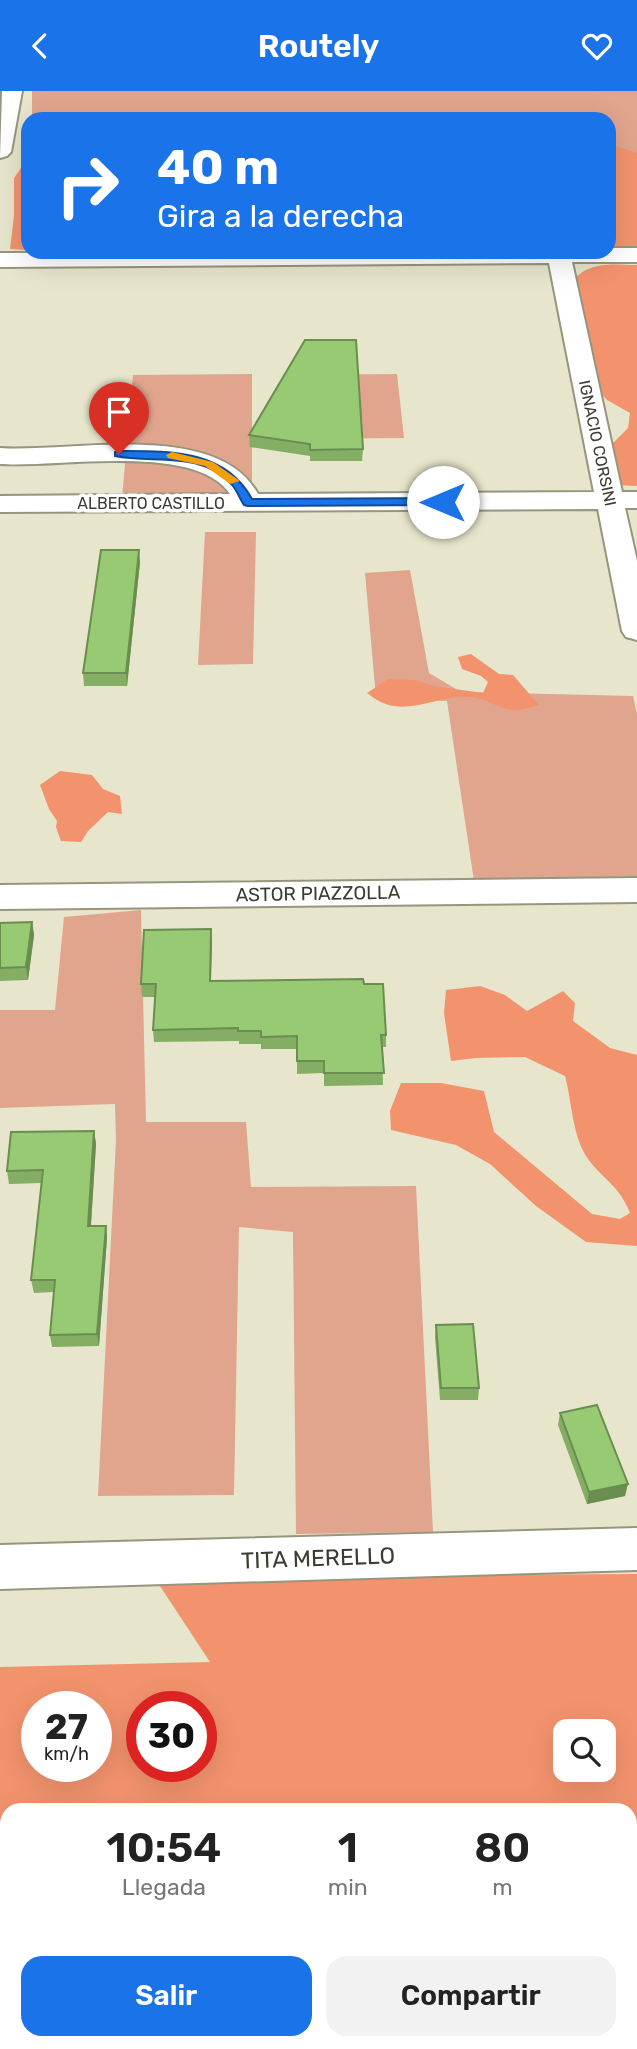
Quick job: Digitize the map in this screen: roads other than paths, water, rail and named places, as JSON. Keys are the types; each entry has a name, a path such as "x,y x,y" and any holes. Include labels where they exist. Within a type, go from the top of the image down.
{"street":[{"path":"0,152 12,91"},
{"path":"616,255 637,255"},
{"path":"0,260 140,259"},
{"name":"IGNACIO CORSINI","path":"560,259 623,500 637,631"},
{"path":"0,456 21,459 119,454 170,455 209,464 237,484 248,503"},
{"name":"ALBERTO CASTILLO","path":"0,504 623,500"},
{"name":"ASTOR PIAZZOLLA","path":"0,897 637,890"},
{"name":"TITA MERELLO","path":"0,1567 637,1549"}]}
